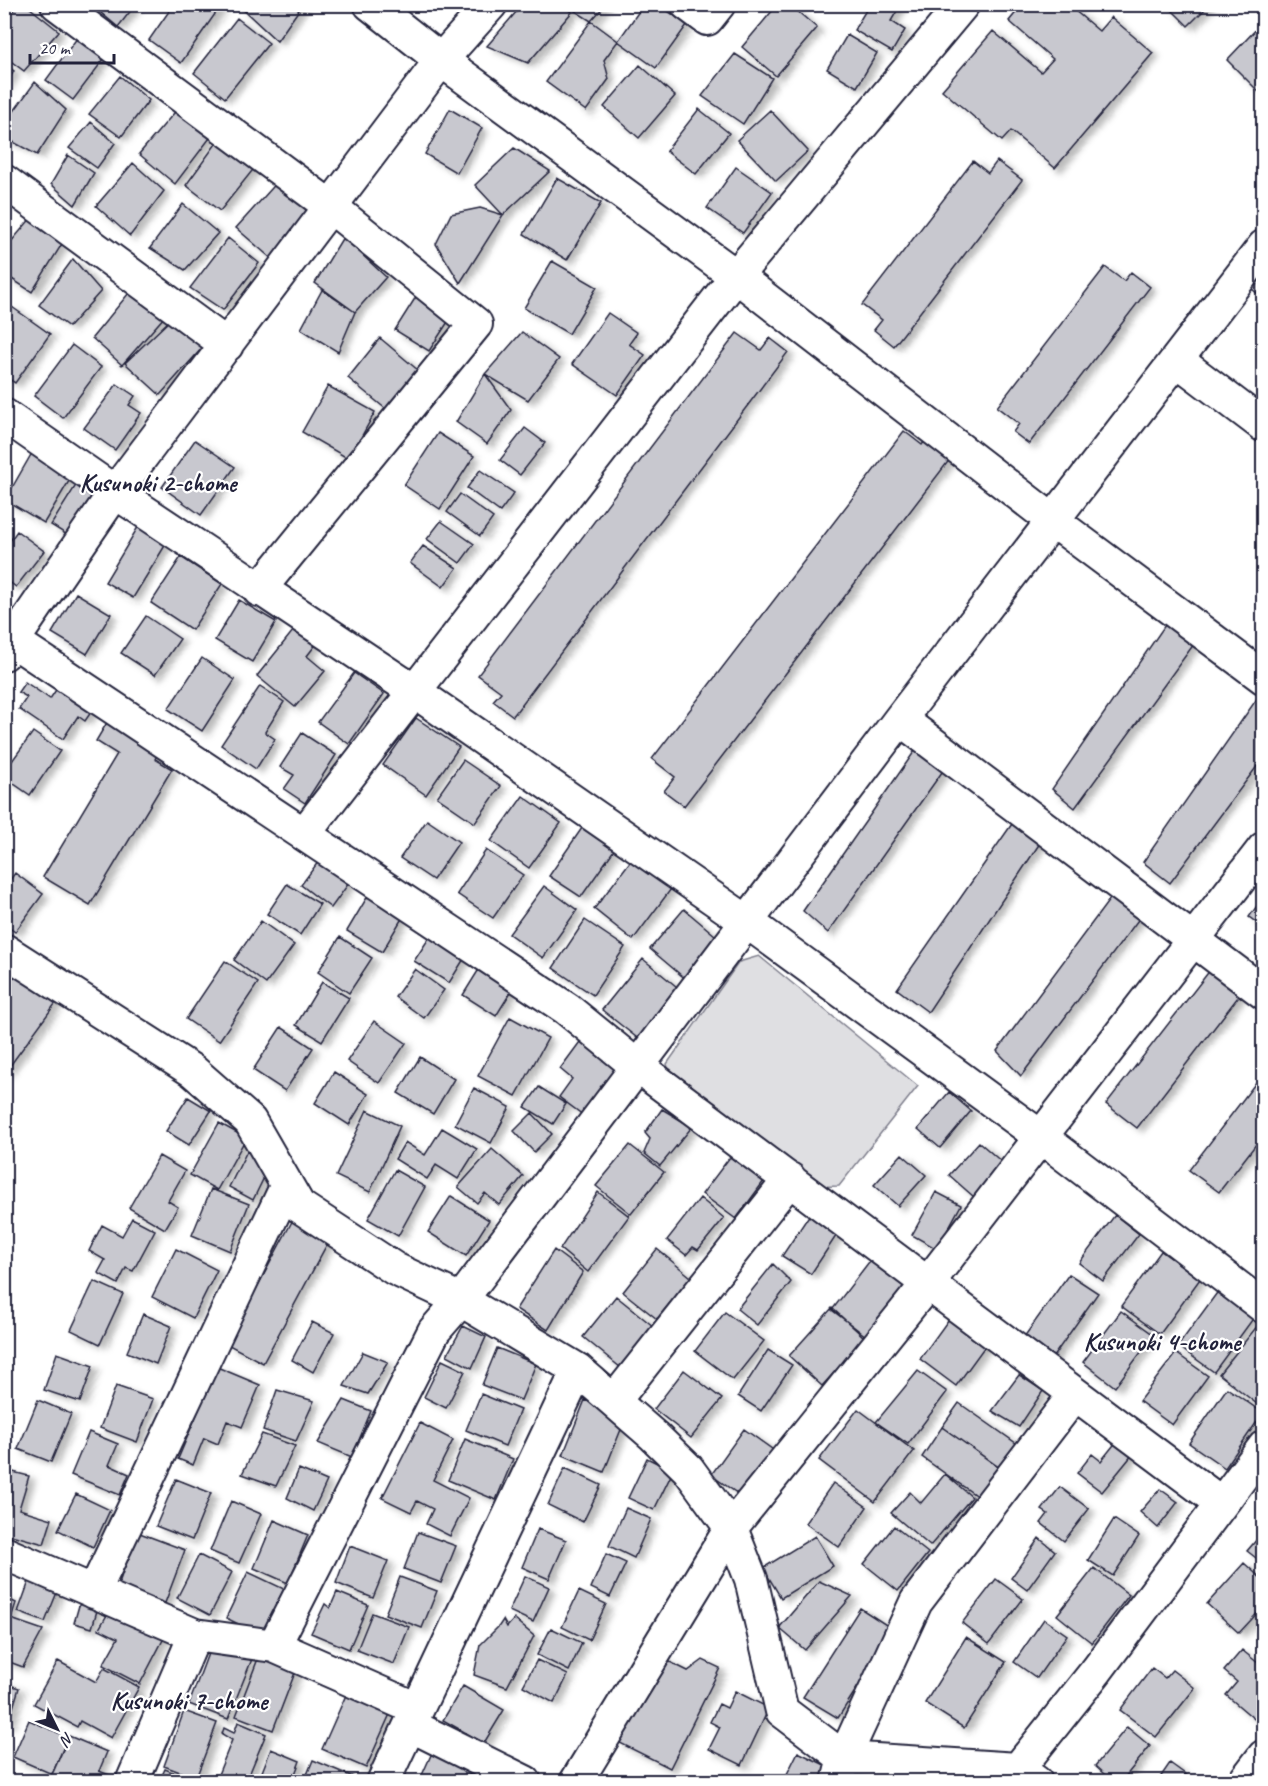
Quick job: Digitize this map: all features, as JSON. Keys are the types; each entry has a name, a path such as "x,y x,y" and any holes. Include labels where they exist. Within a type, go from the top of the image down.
{"street":[{"path":"57,4 331,207 476,324 259,590"},
{"path":"369,4 441,60 736,276 1052,520 1263,678"},
{"path":"491,4 441,60 115,492 9,647 304,834 567,1009 637,1066 1221,1503"},
{"path":"687,4 707,19 719,4"},
{"path":"304,834 736,276 963,4"},
{"path":"4,181 227,345"},
{"path":"274,1646 434,1331 461,1300 746,921 1263,246"},
{"path":"1177,360 1263,426"},
{"path":"4,415 259,590 414,691 746,921 1041,1137 1263,1307"},
{"path":"900,719 1263,993"},
{"path":"576,1782 731,1528 928,1283 1263,848"},
{"path":"4,950 193,1071 250,1121 299,1206 395,1269 461,1300 578,1370 688,1469 731,1528 751,1580 782,1711 841,1770 1022,1778 1097,1670 1263,1447"},
{"path":"614,1401 790,1179"},
{"path":"94,1592 287,1185"},
{"path":"383,1782 578,1370"},
{"path":"841,1770 916,1602 1075,1394"},
{"path":"7,1562 94,1592 195,1635 274,1646 414,1717 525,1782"},
{"path":"132,1782 195,1635"},
{"path":"1244,1782 1263,1756"}],"shaded area":[{"path":"759,956 918,1086 839,1186 810,1187 671,1078 667,1064 739,962"}],"building":[{"path":"20,4 25,4 59,31 24,71 4,56 4,18"},
{"path":"96,4 136,4 118,27 94,7"},
{"path":"174,4 222,4 181,63 149,40"},
{"path":"237,4 303,4 277,41"},
{"path":"523,4 563,4 572,12 528,63 487,46"},
{"path":"564,4 606,4 591,21"},
{"path":"644,4 658,4 687,25 656,68 618,41"},
{"path":"778,4 789,4 817,28 776,76 742,47"},
{"path":"872,4 901,4 891,21 905,30 892,52 854,30"},
{"path":"1023,4 1067,4 1099,31 1111,17 1153,53 1055,168 1011,131 1002,141 942,90 993,31 1041,72 1053,59 1009,21"},
{"path":"1166,4 1210,4 1188,26"},
{"path":"237,18 269,43 225,98 194,73"},
{"path":"591,21 618,41 604,60 609,79 586,111 546,82"},
{"path":"1264,21 1264,97 1227,60"},
{"path":"83,30 110,51 73,100 46,80"},
{"path":"847,35 877,53 857,87 827,69"},
{"path":"735,54 772,78 743,124 702,96"},
{"path":"4,64 14,71 4,87"},
{"path":"640,65 675,96 639,138 604,107"},
{"path":"120,76 149,100 121,137 89,114"},
{"path":"35,82 66,110 37,155 4,137 4,125"},
{"path":"180,106 216,130 175,184 139,154"},
{"path":"450,109 482,128 457,173 425,154"},
{"path":"699,109 729,133 696,174 666,151"},
{"path":"770,110 808,151 776,181 737,140"},
{"path":"91,122 115,143 97,168 69,148"},
{"path":"218,141 256,166 220,211 186,185"},
{"path":"514,148 550,171 503,215 475,185"},
{"path":"68,155 94,173 75,205 51,184"},
{"path":"973,161 988,173 997,161 1022,180 894,346 874,330 882,320 862,305"},
{"path":"133,163 164,191 130,236 96,206"},
{"path":"736,167 772,192 743,233 707,208"},
{"path":"281,178 318,210 273,260 236,228"},
{"path":"557,178 601,203 567,260 524,234"},
{"path":"183,204 218,233 185,270 150,248"},
{"path":"480,208 503,215 460,283 436,244 451,214"},
{"path":"32,217 62,244 32,292 4,274 4,250"},
{"path":"343,237 386,277 355,312 315,283"},
{"path":"228,238 259,263 223,310 190,288"},
{"path":"73,259 101,291 69,327 39,305"},
{"path":"552,261 597,287 569,334 524,308"},
{"path":"552,261 597,287 569,334 524,308"},
{"path":"1105,267 1124,281 1131,272 1150,287 1029,444 1013,432 1019,424 997,407"},
{"path":"1264,272 1264,299 1252,289"},
{"path":"133,288 165,316 122,365 92,338"},
{"path":"322,290 355,312 338,352 301,329"},
{"path":"419,292 457,308 429,351 395,330"},
{"path":"12,307 50,334 15,383 4,376 4,318"},
{"path":"608,313 637,333 629,344 645,355 617,395 572,364"},
{"path":"170,320 203,347 160,395 125,363"},
{"path":"522,332 559,359 528,400 485,374"},
{"path":"737,333 761,350 770,338 788,352 513,716 493,701 501,692 478,675"},
{"path":"380,338 419,371 387,410 348,378"},
{"path":"72,345 101,367 63,418 34,396"},
{"path":"485,374 511,410 487,444 456,422"},
{"path":"117,384 135,396 129,405 141,413 115,450 84,428"},
{"path":"328,386 375,412 349,459 302,432"},
{"path":"525,428 545,443 520,475 500,460"},
{"path":"904,431 922,445 932,431 957,450 684,806 664,791 675,777 652,759"},
{"path":"438,433 474,456 440,509 404,485"},
{"path":"40,439 78,466 44,523 5,500"},
{"path":"195,440 235,467 201,515 162,487"},
{"path":"480,470 514,493 500,512 467,488"},
{"path":"78,482 101,498 72,538 51,525"},
{"path":"460,494 493,518 480,536 447,512"},
{"path":"441,521 474,544 460,563 427,539"},
{"path":"138,527 166,544 133,598 105,582"},
{"path":"17,531 44,551 16,587 4,578 4,549"},
{"path":"423,546 457,568 443,587 410,563"},
{"path":"181,557 222,584 192,630 151,603"},
{"path":"76,593 111,614 87,654 52,633"},
{"path":"239,600 276,622 252,662 215,640"},
{"path":"1174,612 1202,633 1075,808 1052,789"},
{"path":"146,616 180,639 155,675 121,653"},
{"path":"297,626 317,643 307,656 325,671 295,707 257,676"},
{"path":"202,658 235,680 202,731 168,709"},
{"path":"354,673 384,694 349,744 318,722"},
{"path":"63,679 98,702 85,721 78,716 63,739 19,709 27,697 18,692 25,682 50,699"},
{"path":"260,686 284,702 265,732 275,739 256,769 221,745"},
{"path":"1263,690 1264,757 1170,883 1143,862"},
{"path":"416,718 459,747 426,795 383,765"},
{"path":"109,719 160,750 155,759 172,769 90,905 43,877 117,754 96,741"},
{"path":"33,732 60,751 30,795 4,777 4,772"},
{"path":"302,733 336,755 305,803 284,789 294,775 280,767"},
{"path":"921,742 952,758 828,933 803,911"},
{"path":"463,760 501,786 475,823 437,797"},
{"path":"523,796 561,823 529,868 491,841"},
{"path":"1021,811 1044,837 928,1012 897,989"},
{"path":"427,820 459,842 433,880 400,858"},
{"path":"582,828 614,850 581,897 549,876"},
{"path":"486,850 523,875 493,918 457,894"},
{"path":"324,854 354,876 331,908 301,885"},
{"path":"632,859 671,889 633,940 594,909"},
{"path":"15,873 43,894 15,932 4,924 4,888"},
{"path":"287,884 320,904 300,935 267,914"},
{"path":"544,886 577,910 543,958 509,934"},
{"path":"1115,892 1144,912 1021,1076 997,1051"},
{"path":"369,894 404,915 382,952 347,931"},
{"path":"1264,896 1264,928 1249,917"},
{"path":"684,909 722,941 688,981 650,949"},
{"path":"585,920 625,947 593,995 553,968"},
{"path":"261,921 294,945 266,984 234,960"},
{"path":"433,932 467,954 449,983 414,961"},
{"path":"340,937 372,958 349,993 318,972"},
{"path":"643,959 682,991 641,1041 602,1010"},
{"path":"225,961 258,983 219,1041 186,1019"},
{"path":"1214,965 1245,988 1137,1128 1106,1104"},
{"path":"481,966 514,987 496,1016 463,995"},
{"path":"415,969 444,990 424,1018 395,997"},
{"path":"17,970 58,1000 4,1074 4,987"},
{"path":"322,982 349,998 322,1041 296,1025"},
{"path":"510,1017 548,1038 516,1096 478,1076"},
{"path":"374,1021 406,1043 379,1083 347,1061"},
{"path":"281,1027 313,1048 285,1091 253,1070"},
{"path":"585,1035 626,1066 587,1118 559,1097 572,1079 560,1069"},
{"path":"420,1057 454,1079 433,1114 398,1093"},
{"path":"334,1072 368,1094 349,1125 315,1103"},
{"path":"1264,1072 1264,1134 1219,1192 1189,1170"},
{"path":"539,1087 566,1104 553,1124 525,1107"},
{"path":"474,1088 510,1107 491,1143 455,1124"},
{"path":"949,1092 971,1111 940,1148 918,1129"},
{"path":"188,1097 211,1111 189,1145 166,1131"},
{"path":"662,1109 692,1127 660,1166 644,1153 650,1139 645,1133"},
{"path":"367,1110 400,1126 370,1192 336,1176"},
{"path":"532,1113 552,1134 534,1152 514,1131"},
{"path":"219,1123 246,1138 217,1190 190,1175"},
{"path":"442,1128 477,1149 458,1179 436,1165 427,1179 395,1159 405,1142 425,1155"},
{"path":"979,1142 1004,1164 974,1197 949,1175"},
{"path":"630,1145 664,1172 631,1214 596,1186"},
{"path":"492,1149 523,1176 499,1205 485,1193 477,1203 458,1187"},
{"path":"247,1151 271,1163 253,1200 229,1187"},
{"path":"902,1154 926,1175 898,1206 874,1185"},
{"path":"159,1156 185,1171 168,1201 178,1207 165,1229 129,1208"},
{"path":"730,1157 764,1181 736,1219 702,1194"},
{"path":"395,1170 425,1187 398,1236 368,1219"},
{"path":"211,1189 249,1204 230,1251 192,1235"},
{"path":"598,1192 629,1216 588,1272 560,1249"},
{"path":"936,1192 961,1205 937,1249 912,1235"},
{"path":"451,1196 489,1220 466,1256 428,1232"},
{"path":"700,1198 724,1218 698,1250 693,1247 686,1255 667,1240"},
{"path":"816,1205 844,1224 811,1274 782,1256"},
{"path":"296,1214 333,1233 263,1363 227,1344"},
{"path":"1115,1215 1139,1234 1103,1281 1079,1263"},
{"path":"132,1218 155,1230 133,1271 126,1268 118,1284 98,1273 105,1260 89,1251 102,1225 122,1236"},
{"path":"176,1249 217,1270 193,1318 152,1297"},
{"path":"657,1249 691,1277 657,1319 623,1292"},
{"path":"554,1250 583,1272 548,1330 516,1309"},
{"path":"1161,1251 1200,1279 1160,1334 1121,1306"},
{"path":"872,1258 907,1284 866,1336 832,1310"},
{"path":"773,1264 791,1282 757,1325 737,1309"},
{"path":"1069,1274 1098,1293 1048,1364 1019,1344"},
{"path":"94,1281 123,1294 100,1344 71,1330"},
{"path":"1219,1290 1255,1316 1214,1372 1178,1346"},
{"path":"616,1296 659,1331 626,1372 583,1337"},
{"path":"832,1308 865,1338 822,1386 789,1356"},
{"path":"1121,1311 1154,1335 1115,1387 1083,1362"},
{"path":"725,1312 764,1341 733,1380 695,1351"},
{"path":"143,1314 171,1326 156,1364 127,1352"},
{"path":"951,1316 988,1342 956,1386 920,1359"},
{"path":"1262,1320 1264,1322 1262,1408 1219,1374"},
{"path":"312,1322 334,1333 313,1372 292,1360"},
{"path":"463,1326 486,1337 472,1368 447,1355"},
{"path":"497,1348 536,1364 521,1400 482,1385"},
{"path":"768,1350 792,1365 761,1411 738,1396"},
{"path":"363,1352 388,1362 368,1394 344,1386"},
{"path":"57,1353 93,1366 80,1402 44,1390"},
{"path":"1176,1353 1208,1376 1172,1425 1139,1401"},
{"path":"442,1360 465,1371 446,1408 424,1397"},
{"path":"217,1367 260,1385 242,1427 227,1421 218,1444 204,1438 193,1465 178,1459"},
{"path":"684,1370 722,1399 691,1438 654,1409"},
{"path":"918,1371 947,1392 908,1444 876,1422"},
{"path":"1019,1375 1043,1391 1019,1427 992,1411"},
{"path":"116,1386 153,1399 137,1442 100,1428"},
{"path":"1227,1388 1263,1413 1225,1468 1189,1443"},
{"path":"277,1390 314,1401 296,1441 263,1430"},
{"path":"481,1394 520,1410 505,1446 466,1430"},
{"path":"38,1400 71,1414 51,1462 18,1449"},
{"path":"344,1400 371,1411 352,1457 318,1443"},
{"path":"585,1400 626,1417 604,1472 563,1455"},
{"path":"959,1403 1020,1446 1003,1470 942,1427"},
{"path":"858,1409 914,1451 875,1502 819,1460"},
{"path":"420,1423 453,1440 433,1480 469,1498 450,1536 426,1524 433,1509 417,1501 411,1512 382,1498"},
{"path":"942,1427 1005,1472 981,1499 922,1457"},
{"path":"744,1429 776,1452 744,1498 711,1475"},
{"path":"89,1432 118,1444 109,1465 129,1474 120,1495 71,1475"},
{"path":"262,1434 295,1446 276,1486 242,1474"},
{"path":"465,1439 513,1459 496,1500 448,1480"},
{"path":"1117,1441 1133,1454 1102,1492 1077,1473 1092,1454 1101,1461"},
{"path":"647,1458 673,1471 654,1510 628,1498"},
{"path":"565,1468 601,1485 583,1522 548,1505"},
{"path":"299,1469 327,1481 313,1511 287,1498"},
{"path":"9,1471 29,1476 19,1509 52,1519 44,1544 4,1533 4,1486"},
{"path":"945,1474 972,1497 930,1546 891,1513 910,1492 921,1503"},
{"path":"176,1479 211,1493 192,1540 156,1526"},
{"path":"833,1483 867,1507 839,1547 805,1523"},
{"path":"1060,1487 1089,1509 1064,1541 1041,1523 1048,1514 1042,1510"},
{"path":"1160,1489 1178,1502 1158,1528 1140,1512"},
{"path":"76,1494 110,1510 93,1547 58,1530"},
{"path":"231,1501 261,1514 239,1563 210,1551"},
{"path":"626,1508 651,1519 634,1558 609,1546"},
{"path":"1114,1519 1139,1536 1113,1576 1088,1560"},
{"path":"274,1520 308,1535 288,1583 254,1568"},
{"path":"894,1526 928,1553 898,1591 864,1564"},
{"path":"538,1529 566,1540 549,1579 522,1567"},
{"path":"1264,1531 1264,1564 1247,1551"},
{"path":"137,1532 185,1550 165,1603 118,1586"},
{"path":"418,1532 456,1546 441,1583 404,1569"},
{"path":"815,1536 833,1566 781,1598 763,1568"},
{"path":"1039,1538 1055,1551 1027,1590 1011,1578"},
{"path":"350,1546 388,1561 373,1598 336,1583"},
{"path":"606,1554 626,1563 610,1597 591,1588"},
{"path":"199,1555 232,1572 210,1615 177,1598"},
{"path":"1244,1563 1264,1581 1264,1606 1239,1633 1207,1604"},
{"path":"1094,1568 1129,1595 1092,1643 1057,1615"},
{"path":"248,1572 284,1589 261,1635 226,1618"},
{"path":"32,1573 60,1585 45,1622 18,1612"},
{"path":"525,1576 549,1587 533,1622 509,1611"},
{"path":"400,1577 437,1591 422,1628 385,1614"},
{"path":"996,1579 1023,1599 989,1644 962,1623"},
{"path":"819,1581 852,1596 805,1650 779,1628"},
{"path":"579,1591 606,1604 589,1640 562,1627"},
{"path":"337,1592 368,1605 349,1649 311,1633 325,1604 330,1608"},
{"path":"4,1597 16,1603 9,1624 4,1622"},
{"path":"80,1602 98,1607 92,1628 74,1623"},
{"path":"111,1608 165,1636 140,1684 103,1665 118,1638 99,1629"},
{"path":"860,1608 894,1630 838,1718 803,1697"},
{"path":"372,1613 409,1627 394,1664 357,1650"},
{"path":"11,1619 43,1630 23,1667 4,1660 4,1633"},
{"path":"514,1619 534,1636 507,1687 474,1675 480,1645 503,1620 507,1627"},
{"path":"1044,1619 1067,1635 1037,1678 1014,1662"},
{"path":"551,1628 582,1643 569,1671 537,1655"},
{"path":"966,1637 1006,1662 964,1728 925,1703"},
{"path":"212,1643 252,1659 228,1719 189,1704"},
{"path":"1242,1650 1264,1668 1264,1718 1259,1723 1226,1695 1237,1682 1224,1671"},
{"path":"259,1656 296,1670 273,1730 236,1716"},
{"path":"660,1657 688,1671 703,1660 720,1668 670,1768 618,1742"},
{"path":"660,1657 688,1671 703,1660 720,1668 670,1768 618,1742"},
{"path":"537,1660 568,1675 554,1703 523,1686"},
{"path":"58,1661 96,1682 104,1668 139,1687 111,1738 80,1721 77,1727 34,1704"},
{"path":"1152,1668 1165,1678 1172,1670 1195,1688 1156,1737 1120,1710"},
{"path":"4,1683 19,1688 8,1724 4,1723"},
{"path":"350,1686 394,1705 366,1768 322,1749"},
{"path":"463,1686 504,1710 484,1743 443,1720"},
{"path":"735,1691 769,1708 742,1765 709,1749 720,1727 710,1722 719,1704 727,1708"},
{"path":"184,1711 217,1723 196,1778 164,1766"},
{"path":"29,1720 68,1737 52,1774 13,1757"},
{"path":"238,1722 266,1734 246,1782 215,1782 232,1740 222,1734 224,1728 234,1733"},
{"path":"1127,1727 1150,1746 1121,1782 1113,1782 1095,1766"},
{"path":"69,1736 107,1752 99,1771 109,1775 106,1782 62,1782 51,1777"},
{"path":"435,1746 474,1764 466,1782 419,1782"},
{"path":"271,1749 300,1761 292,1782 258,1782"},
{"path":"798,1752 831,1768 824,1782 783,1782"},
{"path":"313,1760 358,1779 357,1782 304,1782"},
{"path":"1170,1763 1196,1782 1157,1782"},
{"path":"165,1769 196,1782 159,1782"},
{"path":"862,1770 908,1770 903,1782 858,1782"}],"district":[{"name":"Kusunoki 2-chome","path":"158,482"},
{"name":"Kusunoki 4-chome","path":"1162,1341"},
{"name":"Kusunoki 7-chome","path":"189,1700"}]}
